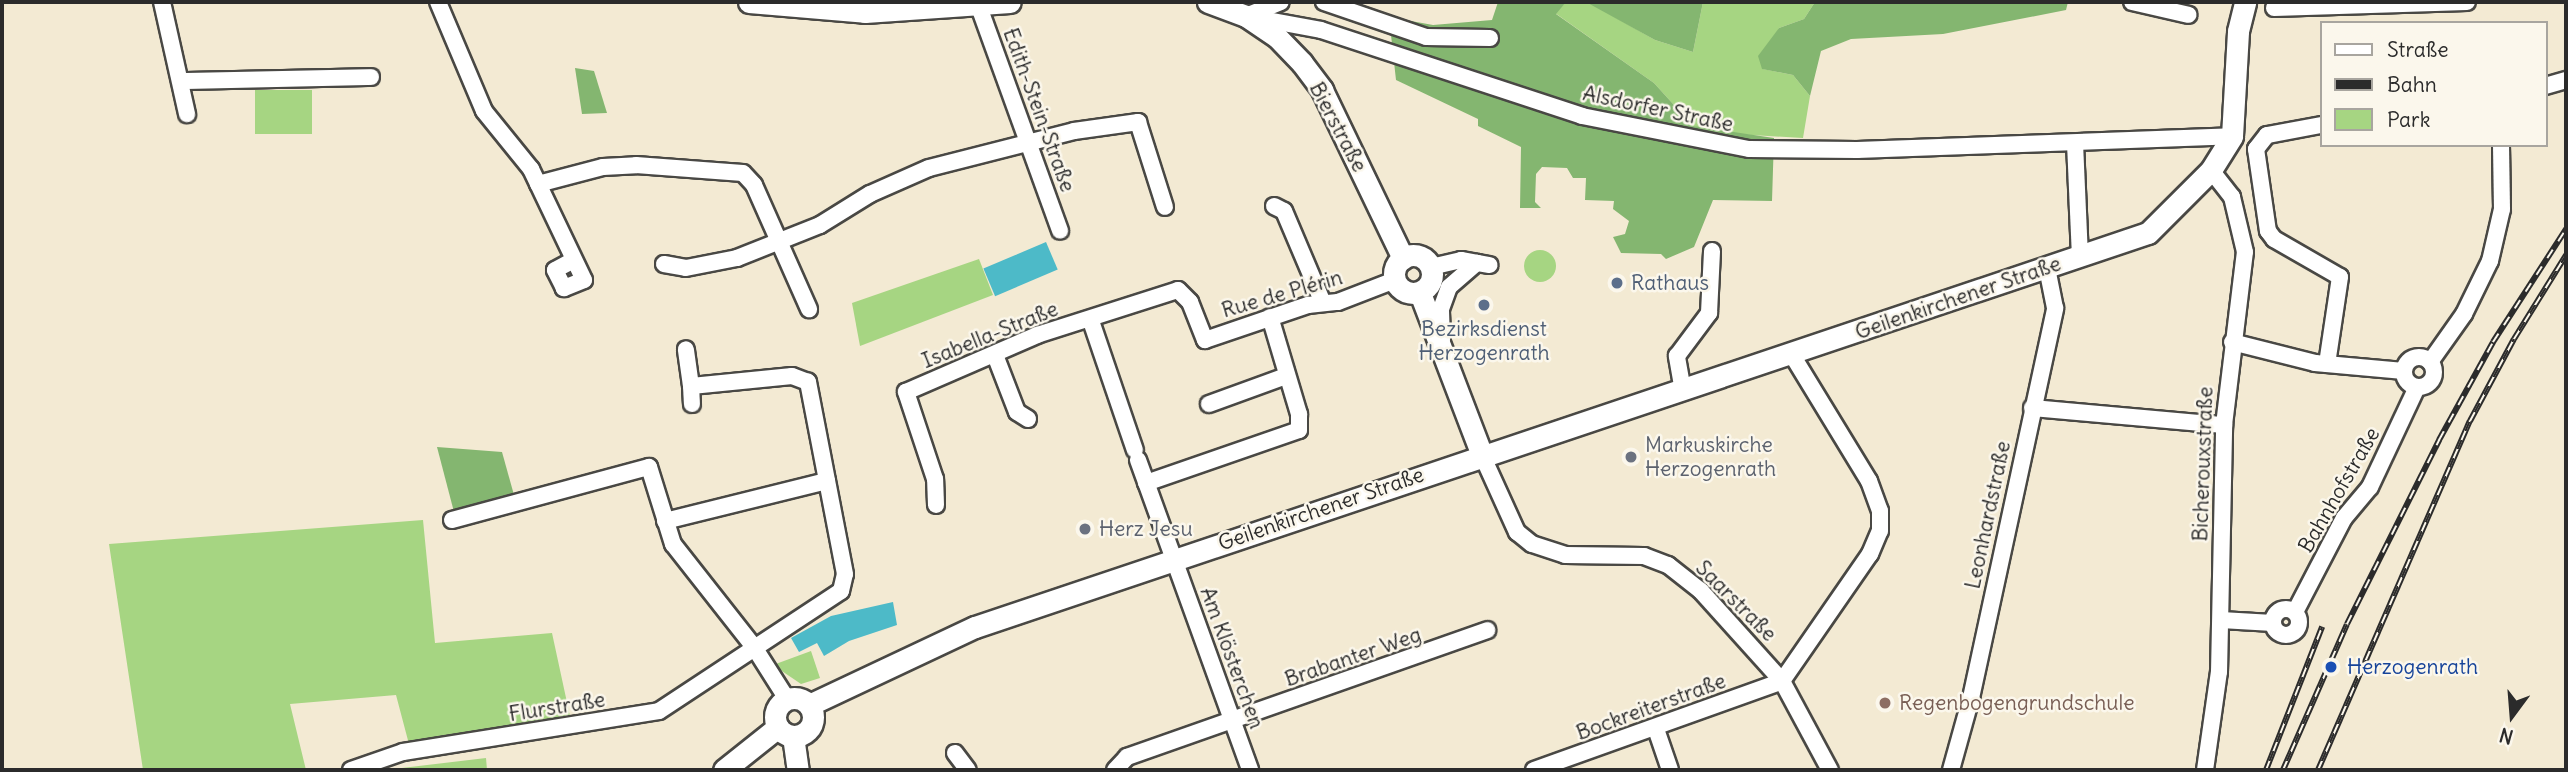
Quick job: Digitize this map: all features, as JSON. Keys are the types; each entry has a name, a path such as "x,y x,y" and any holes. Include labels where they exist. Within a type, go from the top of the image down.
{"main road":[{"path":"749,2 855,12 1010,2"},
{"name":"Bierstraße","path":"1208,2 1245,16 1277,37 1322,90 1403,258"},
{"path":"2232,136 2238,32 2245,2"},
{"name":"Geilenkirchener Straße","path":"809,705 952,636 1482,455 1793,355 2148,233 2211,170 2232,136"},
{"path":"1423,257 1431,267 1432,280 1420,293 1407,293 1395,280 1395,267 1403,258 1423,257"},
{"path":"1420,293 1482,455"},
{"path":"724,770 785,732 810,729 814,716 809,705 799,698 787,699 778,708 785,732 798,770"}],"street":[{"path":"162,2 182,81 187,114"},
{"path":"438,2 484,111 538,184 574,260"},
{"path":"1245,16 1271,10 1281,2"},
{"path":"1324,2 1426,37 1490,38"},
{"path":"2132,2 2189,15"},
{"path":"2274,8 2317,4 2468,2"},
{"name":"Edith-Stein-Straße","path":"978,4 1060,231"},
{"name":"Alsdorfer Straße","path":"1245,16 1321,30 1582,116 1721,145 1845,150 2232,136"},
{"path":"182,81 371,77"},
{"path":"2547,85 2566,80"},
{"path":"664,264 686,268 712,264 781,243 820,225 905,177 1030,145 1073,131 1138,122 1165,207"},
{"path":"2320,125 2267,135 2256,149 2268,231 2274,239 2340,277 2327,364"},
{"path":"2075,143 2080,257"},
{"path":"2430,362 2412,359 2404,370 2406,380 2417,387 2432,379 2430,362 2464,314 2490,261 2502,209 2501,147"},
{"path":"538,184 603,167 636,165 743,173 754,185 809,309"},
{"name":"Bicherouxstraße","path":"2206,770 2214,722 2221,620 2224,425 2244,238 2232,197 2211,170"},
{"path":"1274,206 1284,211 1323,303"},
{"path":"1684,391 1677,356 1709,313 1712,251"},
{"path":"1431,267 1461,260 1484,264 1457,276 1444,296 1443,356"},
{"name":"Leonhardstraße","path":"1951,770 1971,698 2055,308 2047,268"},
{"name":"Rue de Plérin","path":"1091,321 1178,290 1191,302 1205,340 1270,317 1323,303 1338,302 1395,280"},
{"path":"1146,483 1295,433 1302,425 1270,317"},
{"name":"Isabella-Straße","path":"936,505 936,479 906,392 1037,335 1091,321"},
{"name":"Am Klösterchen","path":"1091,321 1173,560 1250,770"},
{"path":"2232,342 2327,364 2404,370"},
{"path":"686,349 692,404"},
{"path":"995,355 1017,412 1028,419"},
{"path":"1782,681 1870,554 1880,531 1880,511 1867,476 1793,355"},
{"path":"1209,404 1286,376"},
{"path":"665,521 827,481 805,379 691,386"},
{"name":"Bahnhofstraße","path":"2221,620 2273,623 2279,634 2291,635 2300,622 2295,612 2344,518 2370,487 2417,387"},
{"path":"2032,408 2224,425"},
{"name":"Saarstraße","path":"1482,455 1524,538 1553,553 1626,554 1668,565 1701,590 1782,681 1830,770"},
{"path":"452,520 649,467 665,521 680,556 754,647 787,699"},
{"name":"Flurstraße","path":"351,770 403,752 651,713 835,597 844,585 827,481"},
{"name":"Brabanter Weg","path":"1115,770 1126,757 1487,630"},
{"name":"Bockreiterstraße","path":"1534,770 1656,729 1782,681"},
{"path":"1656,729 1670,770"},
{"path":"955,753 968,770"}],"green space":[{"path":"1498,2 1566,2 1556,14 1654,83 1693,126 1774,138 1772,201 1713,200 1694,247 1666,259 1661,254 1621,253 1613,237 1625,234 1629,221 1613,209 1614,201 1585,200 1586,178 1573,178 1567,168 1542,167 1536,174 1535,202 1541,208 1520,208 1521,147 1478,126 1478,119 1396,80 1389,17 1433,25 1492,20"},
{"path":"1566,2 1590,3 1655,40 1693,52 1703,2 1815,2 1804,19 1779,28 1763,69 1793,75 1810,96 1803,138 1719,133 1693,126 1654,83 1555,13"},
{"path":"1586,2 1703,2 1693,52 1655,40"},
{"path":"1815,2 2068,2 2066,10 1943,34 1851,39 1821,51 1810,96 1793,75 1762,69 1758,56 1779,28 1804,19"},
{"path":"575,68 594,71 607,113 582,114"},
{"path":"255,90 312,90 312,134 255,134"},
{"path":"1540,250 1552,254 1556,266 1552,278 1540,282 1528,278 1524,266 1528,254"},
{"path":"979,259 993,295 860,346 852,303"},
{"path":"437,447 502,452 514,495 454,512"},
{"path":"423,520 435,643 552,633 571,721 410,748 396,695 290,704 306,770 143,770 109,544"},
{"path":"811,651 820,678 801,684 773,665"},
{"path":"486,758 487,770 385,770"}],"water":[{"path":"1046,242 1058,270 995,296 983,269"},
{"path":"893,602 897,625 849,641 824,656 817,643 799,652 791,638 831,616"}],"railway":[{"path":"2283,770 2347,624 2439,440 2493,342 2566,229"},
{"path":"2318,770 2470,421 2514,339 2566,255"},
{"path":"2266,770 2322,627"}],"place":[{"name":"Rathaus","path":"1617,283"},
{"name":"Bezirksdienst Herzogenrath","path":"1484,305"},
{"name":"Markuskirche Herzogenrath","path":"1631,457"},
{"name":"Herz Jesu","path":"1085,529"},
{"name":"Herzogenrath","path":"2331,667"},
{"name":"Regenbogengrundschule","path":"1885,703"}]}
